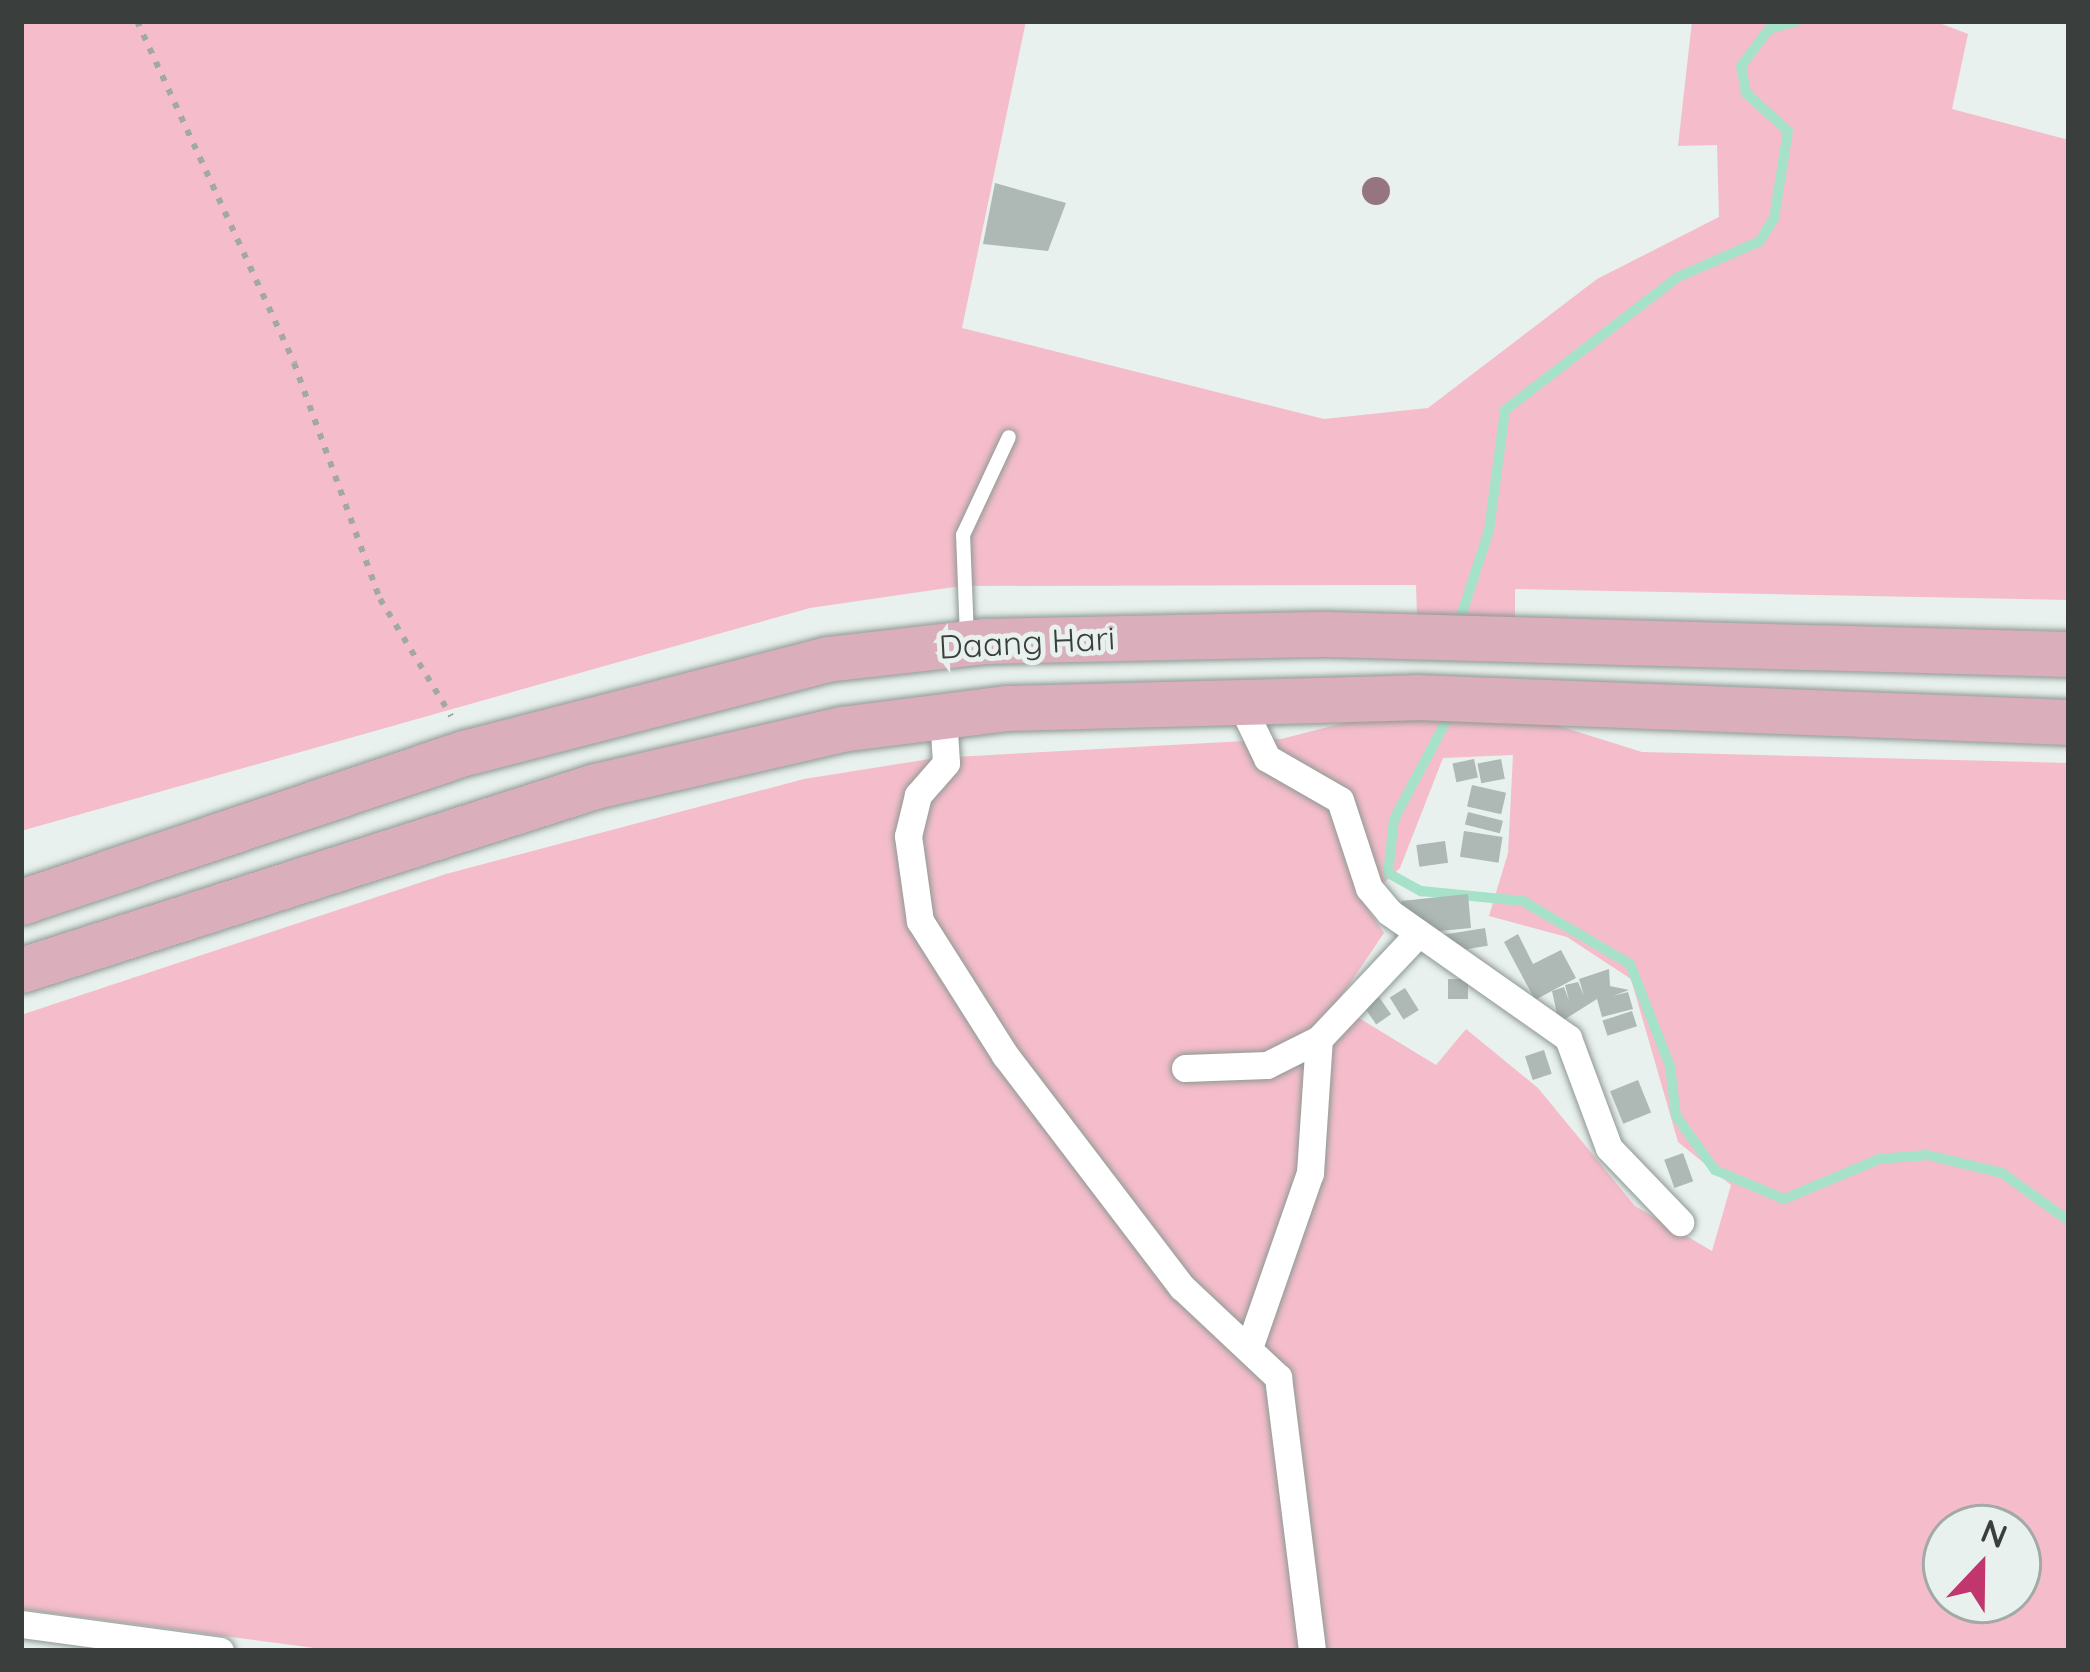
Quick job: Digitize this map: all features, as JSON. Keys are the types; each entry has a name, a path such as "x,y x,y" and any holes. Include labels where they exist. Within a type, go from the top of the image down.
{"main road":[{"name":"Daang Hari","path":"21,902 468,752 827,659 968,643 1328,634 1417,644 2069,654"},
{"name":"Daang Hari","path":"21,970 595,786 943,716 1416,697 1490,698 1541,710 2069,722"}],"street":[{"path":"1241,704 1267,758 1340,800 1369,888 1414,938 1568,1038 1609,1148 1680,1222"},
{"path":"943,716 946,763 918,795 908,836 920,921 1005,1055 1171,1272 1251,1342 1289,1402 1312,1651"},
{"path":"1184,1068 1267,1065 1319,1039 1414,938"},
{"path":"1251,1342 1310,1173 1319,1039"},
{"path":"21,1624 220,1651"}],"lane":[{"path":"968,643 963,535 1009,437"}],"path":[{"path":"136,21 294,363 380,599 468,752"}],"shaded area":[{"path":"21,21 1026,21 962,328 1324,419 1428,408 1597,279 1719,217 1717,145 1678,146 1692,21 1934,21 1968,34 1952,109 2069,140 2069,600 1515,589 1515,618 1417,617 1416,585 961,586 810,608 21,831"},
{"path":"1371,716 1540,720 1642,752 2069,763 2069,1651 337,1651 21,1609 21,1015 446,874 804,779 936,758 1281,739","holes":["1513,755 1508,853 1489,916 1567,937 1631,979 1678,1142 1731,1185 1712,1251 1635,1206 1538,1088 1466,1029 1436,1065 1336,1004 1384,933 1363,902 1400,868 1443,758"]}],"building":[{"path":"995,183 1066,203 1048,251 983,244"},
{"path":"1474,759 1478,778 1456,782 1452,764"},
{"path":"1501,759 1505,779 1481,783 1477,764"},
{"path":"1472,785 1506,793 1501,814 1467,806"},
{"path":"1468,812 1503,821 1500,833 1465,825"},
{"path":"1464,831 1503,837 1498,863 1460,857"},
{"path":"1445,841 1448,863 1419,867 1416,845"},
{"path":"1468,894 1471,928 1419,933 1403,923 1401,901"},
{"path":"1485,928 1488,946 1447,952 1445,934"},
{"path":"1518,934 1533,964 1561,950 1576,978 1535,1000 1504,942"},
{"path":"1609,969 1610,986 1629,990 1613,996 1628,992 1633,1009 1602,1017 1597,999 1559,1023 1552,991 1564,987 1569,1001 1565,985 1578,982 1584,996 1579,979"},
{"path":"1448,979 1468,979 1468,999 1448,999"},
{"path":"1405,988 1419,1010 1404,1020 1390,998"},
{"path":"1379,997 1391,1014 1376,1025 1364,1007"},
{"path":"1632,1011 1637,1026 1607,1036 1603,1021"},
{"path":"1544,1050 1552,1074 1533,1080 1525,1056"},
{"path":"1638,1080 1651,1112 1623,1124 1610,1091"},
{"path":"1683,1153 1693,1181 1674,1188 1664,1160"}],"waterway":[{"path":"1458,626 1489,530 1505,410 1678,277 1760,241 1774,218 1788,131 1746,93 1741,66 1769,29 1797,21"},
{"path":"1452,710 1394,819 1388,873 1421,891 1523,901 1630,964 1670,1066 1676,1116 1715,1170 1784,1199 1879,1159 1927,1155 2002,1173 2069,1221"}]}
